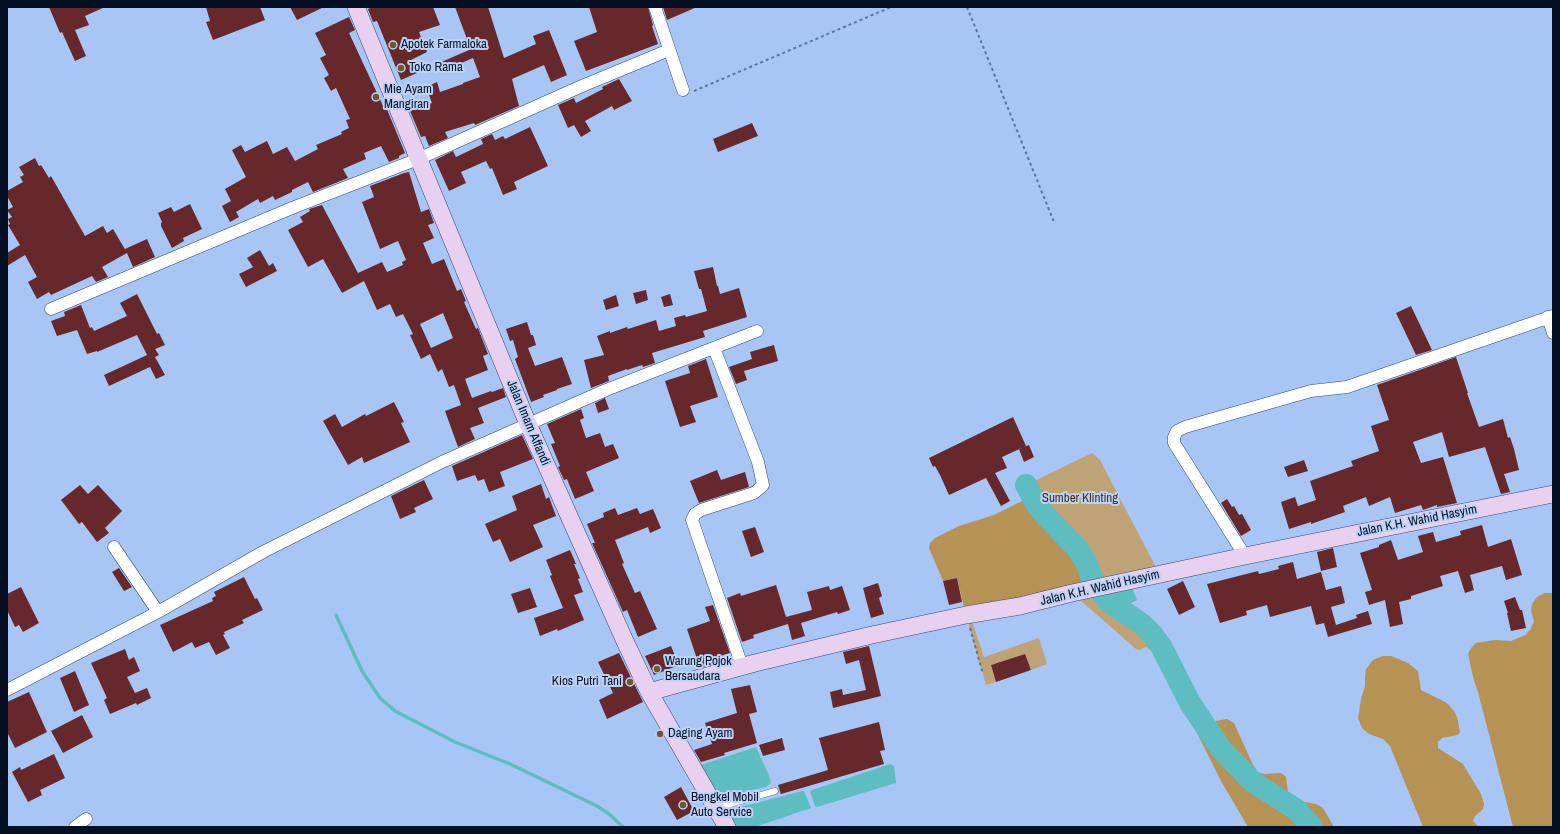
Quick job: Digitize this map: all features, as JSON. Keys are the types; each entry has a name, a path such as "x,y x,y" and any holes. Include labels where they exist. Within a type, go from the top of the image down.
{"street":[{"name":"Jalan Imam Affandi","path":"356,7 528,424 624,640 649,692 727,827"},
{"path":"655,7 683,90"},
{"path":"50,309 292,208 418,159 582,86 669,50"},
{"path":"1245,556 1174,443 1174,437 1177,431 1185,427 1311,391 1347,387 1550,316 1553,332"},
{"path":"7,690 158,612 263,552 442,462 606,390 758,331"},
{"path":"714,348 758,462 763,485 754,492 701,510 695,514 692,520 742,666"},
{"name":"Jalan K.H. Wahid Hasyim","path":"649,692 742,666 872,635 966,615 1020,606 1245,556 1553,494"},
{"path":"114,547 158,612"},
{"path":"75,827 86,819"}],"lane":[{"path":"715,808 775,791"}],"path":[{"path":"683,90 685,93 694,91 891,7"},
{"path":"967,7 1054,222"},
{"path":"966,615 983,674"}],"green space":[{"name":"Sumber Klinting","path":"1092,453 1100,460 1160,575 1100,592 1108,601 1142,624 1152,634 1161,646 1161,650 1156,654 1146,647 1140,650 1136,649 1072,593 1098,588 1091,576 1087,564 1077,548 1036,504 1026,485"},
{"path":"966,615 970,615 984,657 1039,638 1047,664 1031,670 1025,654 991,665 996,682 986,685"}],"shaded area":[{"path":"1032,496 1046,516 1077,548 1087,564 1091,576 1098,588 966,615 957,578 943,581 929,548 930,543 935,538 959,526 994,515"},
{"path":"1132,587 1137,600 1126,606 1111,601 1106,592"},
{"path":"1545,593 1553,593 1553,827 1513,827 1468,654 1476,643 1494,640 1511,641 1525,635 1530,630 1534,621 1531,611 1532,604 1537,597"},
{"path":"1383,656 1391,656 1408,663 1418,671 1421,690 1447,703 1454,711 1457,717 1460,732 1458,735 1442,738 1438,742 1438,748 1463,764 1481,794 1484,804 1483,809 1475,816 1473,821 1479,827 1423,827 1390,746 1383,739 1369,734 1362,728 1358,718 1365,686 1366,669 1373,660"},
{"path":"1227,719 1234,723 1253,765 1258,772 1264,774 1281,773 1286,777 1288,792 1292,797 1299,801 1316,804 1323,808 1334,827 1248,827 1221,781 1193,725"},
{"path":"756,747 771,783 766,787 719,797 701,765"},
{"path":"890,764 894,766 896,783 817,807 815,806 810,792 812,790"},
{"path":"804,791 811,808 755,827 736,827 727,814 729,810"}],"building":[{"path":"49,7 105,7 85,16 89,25 75,30 86,56 75,61 62,32 60,33"},
{"path":"206,7 260,7 265,20 213,40 206,22 210,21"},
{"path":"290,7 324,7 297,20"},
{"path":"372,7 433,7 440,25 419,32 427,52 411,60 417,73 401,80 377,21 373,22 368,9"},
{"path":"455,7 488,7 504,58 536,44 533,36 549,30 567,75 551,82 544,65 512,79 519,106 475,125 474,123 445,132 448,138 429,146 425,136 421,137 410,111 432,103 426,87 437,82 440,92 480,77 473,58 443,71 439,63 469,50 465,39 467,39"},
{"path":"589,7 648,7 658,44 586,71 574,41 597,32"},
{"path":"663,7 697,7 667,20"},
{"path":"349,17 355,30 349,33 384,108 386,107 405,153 399,156 399,158 389,162 381,146 364,153 366,159 343,169 348,178 313,192 308,182 275,200 273,196 260,203 258,199 236,212 239,217 230,222 222,206 231,201 225,189 246,177 232,150 241,145 245,152 267,141 273,154 287,147 295,161 318,149 316,145 342,134 341,132 349,128 346,120 350,119 336,88 331,91 324,78 329,75 320,58 326,55 315,33"},
{"path":"619,79 632,101 614,110 612,106 585,121 591,131 581,137 574,125 568,128 558,105 574,98 576,103 603,89 602,87"},
{"path":"752,123 758,136 718,152 713,139"},
{"path":"530,127 548,166 514,182 517,189 503,195 492,168 490,169 486,161 461,172 466,183 449,191 435,160 453,151 456,157 483,144 481,139 492,134 495,140 503,136 505,139"},
{"path":"35,158 39,166 41,165 49,178 51,176 85,236 103,226 107,233 113,229 126,251 125,249 147,239 155,257 133,267 127,253 102,267 108,277 96,282 92,276 51,295 49,292 37,299 28,282 37,277 25,255 7,266 7,253 20,245 8,225 10,224 8,219 12,217 7,210 13,207 7,196 7,191 23,182 20,177 24,175 19,167"},
{"path":"409,172 421,212 429,209 434,223 428,225 434,238 423,243 432,264 444,259 457,291 461,289 466,301 464,302 476,329 478,328 488,354 483,356 488,370 465,379 472,398 503,388 506,397 478,408 484,423 470,428 475,439 458,447 445,411 461,405 454,385 449,387 442,369 438,372 430,354 421,359 410,335 413,334 403,314 396,317 390,304 377,310 364,281 342,293 323,259 308,267 288,230 303,222 300,217 310,211 309,209 322,205 358,273 382,262 387,272 403,265 402,262 406,260 398,241 380,249 362,202 374,197 370,186","holes":["443,313 453,338 431,348 420,324"]},
{"path":"190,204 202,229 183,238 184,241 172,248 161,226 162,222 158,213 171,207 174,212"},
{"path":"260,250 269,266 273,263 277,271 246,287 239,274 253,267 247,258"},
{"path":"713,267 720,294 739,288 747,317 703,331 705,337 652,353 655,363 643,367 642,365 627,369 608,376 609,381 591,388 584,360 604,355 597,336 610,331 610,333 627,327 628,329 656,320 659,331 676,326 674,318 685,315 686,317 707,311 694,271"},
{"path":"646,290 648,300 636,304 633,293"},
{"path":"137,294 157,334 159,333 165,345 155,349 159,355 155,357 165,375 156,379 150,367 109,386 104,375 147,355 137,335 97,352 87,354 77,330 57,336 51,321 65,316 64,312 81,305 90,328 92,327 94,331 127,316 120,303"},
{"path":"670,294 673,305 664,307 661,297"},
{"path":"616,295 619,306 606,310 603,300"},
{"path":"1411,306 1432,350 1416,355 1396,313"},
{"path":"527,322 536,345 528,348 535,366 562,357 572,384 543,395 544,397 531,402 515,359 518,357 513,340 510,341 506,329"},
{"path":"774,345 778,361 744,371 747,380 736,384 729,367 752,359 750,352"},
{"path":"1456,357 1479,427 1503,419 1508,438 1510,437 1514,449 1519,470 1504,474 1510,492 1501,494 1485,447 1449,457 1442,432 1413,442 1421,463 1443,457 1457,503 1437,507 1437,505 1423,510 1421,505 1395,513 1390,497 1369,506 1366,497 1343,506 1345,512 1311,524 1311,522 1289,529 1281,502 1295,497 1298,506 1316,500 1310,481 1353,466 1351,461 1379,451 1371,426 1389,420 1377,385"},
{"path":"706,359 718,397 690,406 696,422 680,427 665,381 690,373 688,366"},
{"path":"605,398 609,409 598,413 595,403"},
{"path":"394,402 404,422 401,423 410,442 364,463 362,457 348,465 323,421 335,414 342,427 365,414 366,416"},
{"path":"581,409 584,418 580,420 586,438 600,433 605,447 613,444 619,458 586,472 594,491 575,499 567,479 564,480 558,467 560,466 551,444 555,443 547,424"},
{"path":"1013,417 1026,446 1002,457 1007,468 995,473 1010,501 1001,506 986,478 949,495 940,475 935,466 933,467 929,458"},
{"path":"522,435 533,459 500,472 505,486 489,492 484,479 478,481 475,475 457,481 452,466"},
{"path":"1029,445 1034,457 1024,462 1019,449"},
{"path":"1304,460 1308,471 1288,477 1284,467"},
{"path":"717,470 721,480 745,472 749,487 699,503 690,481"},
{"path":"424,480 433,499 414,508 416,512 400,519 391,496"},
{"path":"541,484 546,499 549,497 556,516 533,525 543,547 510,562 500,539 493,542 485,524 517,510 512,496"},
{"path":"80,485 88,494 98,485 122,511 105,528 109,533 97,542 82,522 79,524 61,500"},
{"path":"1227,499 1232,507 1234,506 1239,515 1242,514 1251,530 1241,536 1221,503"},
{"path":"615,508 618,515 637,508 640,514 653,509 661,528 650,533 648,527 615,540 624,563 622,564 635,593 640,591 657,629 638,637 627,610 623,612 592,543 595,543 587,524 604,517 603,513"},
{"path":"1482,525 1488,547 1511,539 1522,575 1506,580 1502,566 1470,575 1474,590 1465,593 1458,571 1440,576 1443,586 1411,596 1411,599 1399,602 1403,624 1390,627 1385,600 1369,605 1365,592 1372,590 1360,553 1379,547 1379,545 1391,540 1398,560 1423,552 1418,536 1433,532 1436,542 1461,535 1460,531"},
{"path":"755,527 764,552 751,557 742,531"},
{"path":"1333,548 1337,567 1321,571 1317,552"},
{"path":"570,550 576,564 574,564 580,578 578,579 583,592 574,595 584,620 558,631 557,629 540,636 534,618 563,608 550,576 552,575 546,560"},
{"path":"1293,562 1297,579 1321,572 1326,590 1341,586 1345,603 1331,607 1336,625 1357,618 1356,615 1368,611 1372,624 1328,637 1324,623 1316,625 1311,606 1270,617 1267,605 1246,611 1247,615 1220,623 1207,584 1258,571 1259,574 1279,569 1278,566"},
{"path":"119,568 132,587 124,591 112,572"},
{"path":"244,577 255,599 257,598 263,610 242,620 244,623 224,632 225,634 223,635 230,648 216,655 209,642 195,648 192,642 173,652 160,625 213,601 212,598 216,596 214,592"},
{"path":"957,578 962,602 949,605 943,581"},
{"path":"1183,581 1195,607 1179,615 1167,589"},
{"path":"878,583 882,596 879,598 884,614 871,618 863,588"},
{"path":"776,585 786,617 812,610 807,592 829,586 830,590 842,586 850,610 838,614 837,612 801,623 805,636 792,640 788,624 753,635 754,638 742,642 727,598 740,593 741,596"},
{"path":"21,587 39,623 23,632 19,625 15,627 7,610 7,594"},
{"path":"530,588 537,607 518,613 511,594"},
{"path":"1515,597 1520,610 1522,610 1526,628 1511,631 1504,601"},
{"path":"713,605 730,653 717,657 719,662 700,668 687,629 710,621 705,607"},
{"path":"671,646 679,665 654,675 645,656"},
{"path":"869,646 881,696 833,708 830,692 842,689 843,695 866,690 859,660 846,664 843,652"},
{"path":"125,649 129,660 134,657 140,671 127,677 135,693 147,688 151,698 137,705 136,703 110,714 104,700 107,698 91,663"},
{"path":"619,653 643,702 607,719 599,700 613,693 598,662"},
{"path":"1025,654 1031,670 996,682 991,665"},
{"path":"75,671 89,705 74,712 60,678"},
{"path":"750,685 757,712 749,714 757,743 701,762 694,750 712,744 705,723 737,713 731,689"},
{"path":"29,692 47,732 15,748 7,732 7,702"},
{"path":"82,715 93,737 63,753 51,731"},
{"path":"879,722 885,750 880,751 884,764 781,794 778,785 828,770 819,738"},
{"path":"782,738 785,750 763,756 759,745"},
{"path":"54,754 65,778 40,790 42,795 28,802 12,772 20,767 21,770"},
{"path":"681,787 694,811 677,820 664,797"}],"waterway":[{"path":"1026,485 1036,504 1077,548 1087,564 1091,576 1098,588 1108,601 1142,624 1161,646 1190,703 1221,749 1253,782 1297,810 1312,827"},
{"path":"336,615 362,671 380,698 395,711 455,742 510,764 597,806 609,814 623,827"}],"place":[{"name":"Apotek Farmaloka","path":"393,45"},
{"name":"Toko Rama","path":"401,68"},
{"name":"Mie Ayam Mangiran","path":"376,97"},
{"name":"Warung Pojok Bersaudara","path":"657,669"},
{"name":"Kios Putri Tani","path":"630,682"},
{"name":"Daging Ayam","path":"660,734"},
{"name":"Bengkel Mobil Auto Service","path":"683,805"}]}
